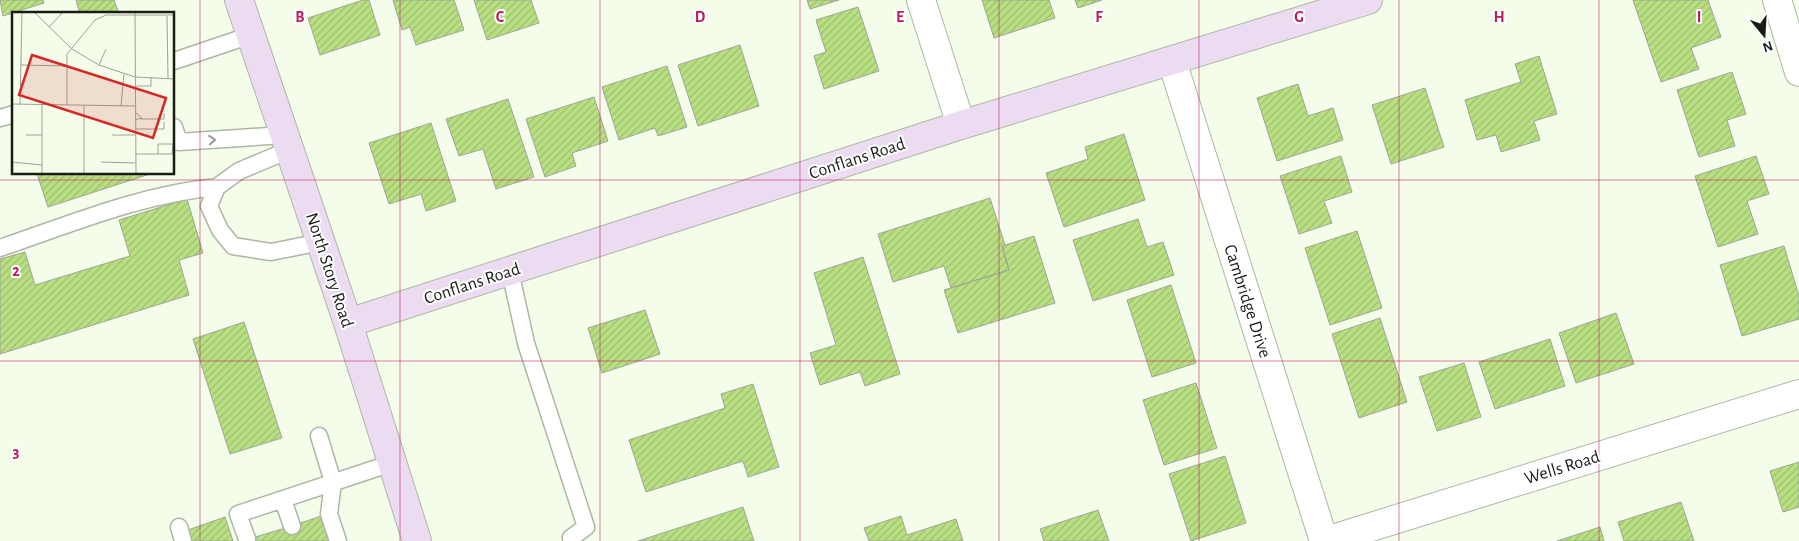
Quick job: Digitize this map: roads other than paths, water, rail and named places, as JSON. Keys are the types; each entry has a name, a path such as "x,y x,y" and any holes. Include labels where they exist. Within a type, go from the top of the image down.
{"main road":[{"name":"North Story Road","path":"239,0 348,323 417,541"},
{"name":"Conflans Road","path":"348,323 961,125 1368,0"}],"street":[{"path":"921,0 961,125"},
{"path":"1777,0 1799,72"},
{"name":"Cambridge Drive","path":"1172,61 1325,541"},
{"name":"Wells Road","path":"1325,541 1799,394"}],"lane":[{"path":"175,61 251,35"},
{"path":"175,130 179,142 287,142"},
{"path":"0,248 111,210 185,190 217,187 239,171 287,142"},
{"path":"217,187 209,206 220,230 232,246 271,252 320,242"},
{"path":"510,270 526,343 586,526 571,538 572,541"},
{"path":"319,436 333,482 329,514 338,541"},
{"path":"247,540 238,514 392,463"},
{"path":"283,500 292,526"}]}
